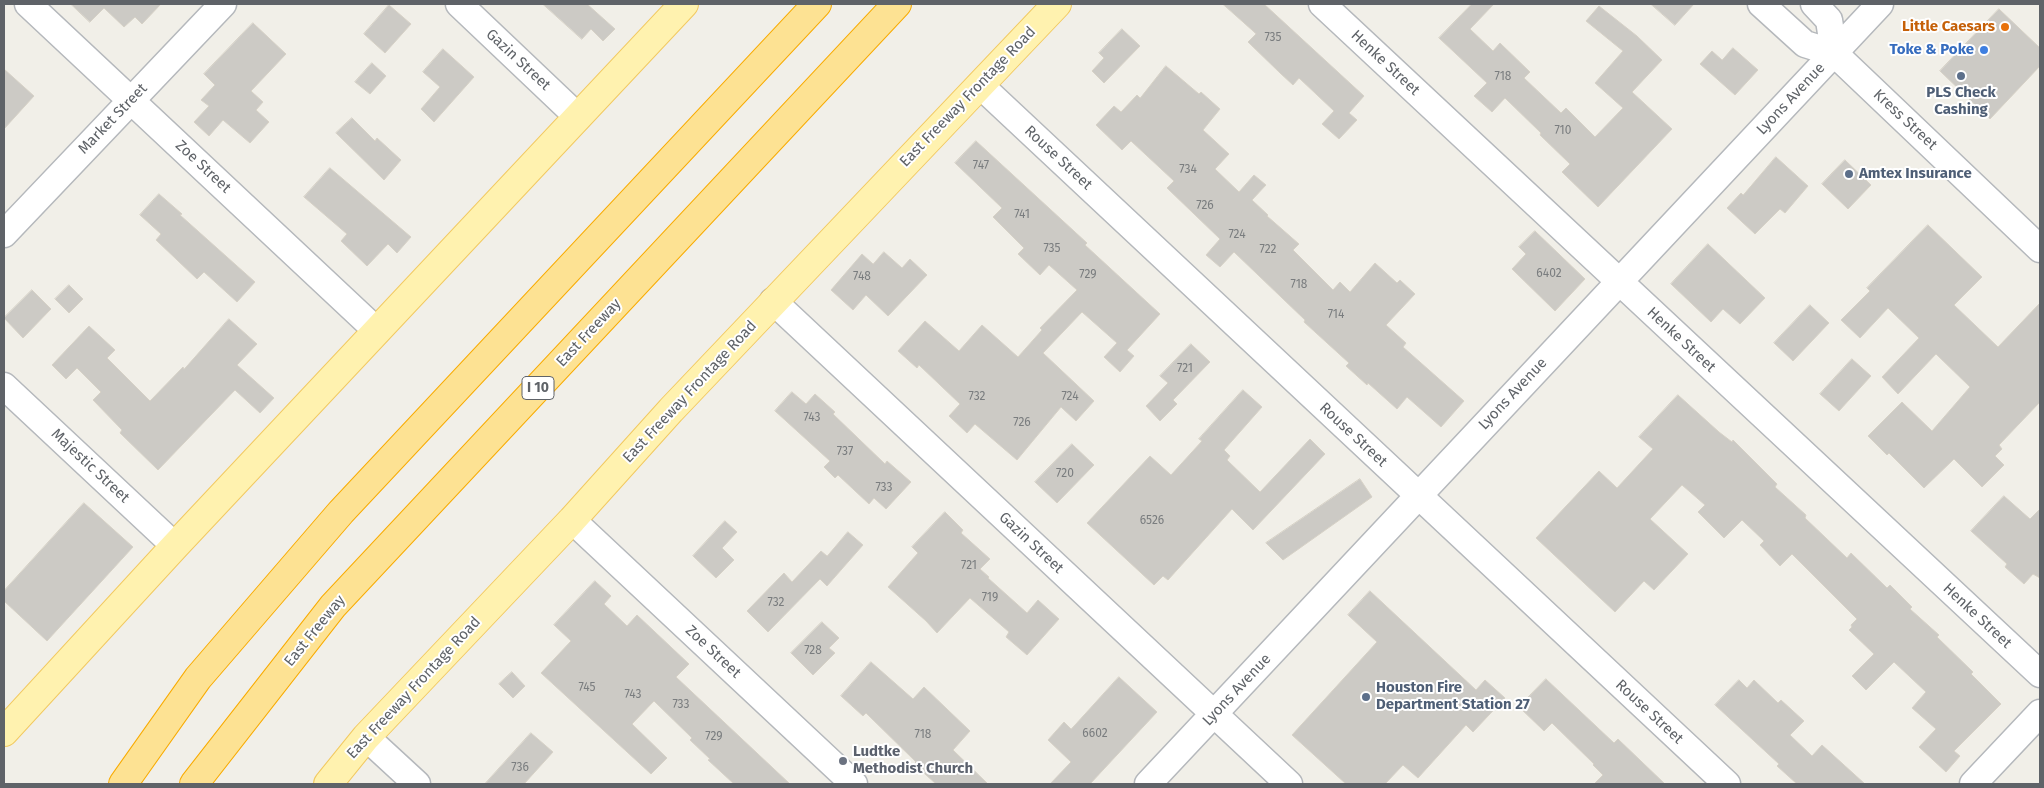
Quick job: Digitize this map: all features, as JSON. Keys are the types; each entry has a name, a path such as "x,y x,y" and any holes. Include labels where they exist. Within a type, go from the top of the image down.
{"highway":[{"path":"123,784 198,678 341,512 817,4"},
{"name":"East Freeway","path":"194,784 333,606 897,4"}],"main road":[{"path":"4,732 175,546 684,4"},
{"name":"East Freeway Frontage Road","path":"328,784 366,737 572,520 671,410 1057,4"}],"street":[{"name":"Zoe Street","path":"28,4 377,331"},
{"name":"Market Street","path":"4,234 223,4"},
{"name":"Gazin Street","path":"459,4 578,117"},
{"name":"Henke Street","path":"1322,4 2040,674"},
{"name":"Kress Street","path":"1761,4 1805,44 1834,54 2040,249"},
{"path":"1814,4 1829,20 1834,54"},
{"name":"Lyons Avenue","path":"1148,784 1880,4"},
{"name":"Rouse Street","path":"980,85 1726,784"},
{"name":"Gazin Street","path":"773,302 1289,784"},
{"name":"Majestic Street","path":"4,386 175,546"},
{"name":"Zoe Street","path":"572,520 854,784"},
{"path":"1973,784 2040,713"},
{"path":"366,737 417,784"}],"building":[{"path":"71,4 161,4 142,24 135,17 124,27 104,8 90,22"},
{"path":"543,4 587,4 615,29 603,41 591,29 582,39"},
{"path":"1223,4 1264,4 1364,96 1349,113 1357,120 1339,139 1322,124 1334,111 1299,78 1293,85 1280,73 1248,42 1256,34"},
{"path":"1472,4 1494,4 1470,29 1493,51 1500,43 1530,72 1524,78 1561,113 1566,108 1595,137 1623,108 1595,83 1623,51 1586,21 1599,6 1637,36 1662,60 1632,92 1672,129 1598,207 1562,172 1570,164 1505,98 1492,112 1474,96 1487,83 1439,38"},
{"path":"1651,4 1694,4 1675,25"},
{"path":"389,5 411,24 385,53 364,34"},
{"path":"1999,9 2040,48 2040,66 1990,119 1940,71"},
{"path":"253,23 286,54 251,91 263,102 256,110 269,122 250,143 223,120 209,136 194,122 209,106 201,100 215,85 204,74"},
{"path":"1122,29 1140,46 1104,83 1092,71 1104,58 1099,53"},
{"path":"1733,48 1758,70 1735,95 1700,64 1712,51 1722,60"},
{"path":"443,49 474,77 434,122 421,109 440,87 423,72"},
{"path":"372,63 386,76 370,94 355,82"},
{"path":"1166,66 1220,109 1203,130 1229,154 1215,169 1239,192 1254,175 1266,185 1252,200 1299,244 1293,250 1333,290 1340,282 1350,292 1375,263 1397,283 1400,280 1415,294 1386,325 1406,343 1403,347 1464,401 1441,427 1407,397 1397,409 1368,383 1367,385 1346,366 1349,363 1304,322 1305,320 1234,252 1220,267 1206,255 1220,239 1167,188 1174,181 1131,141 1122,150 1096,125 1114,106 1121,112 1137,95 1140,98"},
{"path":"4,69 34,96 4,129"},
{"path":"352,118 375,141 377,138 401,160 384,180 336,133"},
{"path":"976,141 1087,243 1085,245 1160,314 1127,350 1134,356 1120,372 1104,357 1117,343 1082,312 1043,353 1094,401 1076,421 1061,407 1017,460 975,424 967,433 949,416 960,404 919,365 917,368 898,351 925,321 959,351 982,325 1018,357 1042,330 1040,328 1077,290 1049,265 1040,275 1018,254 1024,248 993,217 1002,208 955,163"},
{"path":"1776,157 1808,186 1785,213 1780,209 1755,234 1727,208 1741,193 1743,195"},
{"path":"1845,160 1871,185 1848,209 1822,184"},
{"path":"330,168 411,237 397,253 388,244 367,266 341,241 347,234 304,197"},
{"path":"159,194 255,282 237,302 204,272 197,279 156,240 161,234 140,215"},
{"path":"1928,225 1982,277 1954,305 1998,347 2040,303 2040,402 1999,445 2002,449 1995,456 2004,465 1982,487 1954,459 1924,488 1889,453 1887,455 1868,436 1902,402 1932,431 1970,387 1936,354 1898,394 1882,377 1919,338 1888,308 1860,338 1841,320 1870,291 1867,288"},
{"path":"1535,231 1585,279 1555,311 1512,269 1526,254 1519,247"},
{"path":"1708,244 1765,298 1740,324 1723,309 1711,322 1671,284"},
{"path":"884,252 902,268 910,259 927,275 888,316 866,295 853,310 831,290 862,254 873,264"},
{"path":"69,285 83,299 69,313 55,299"},
{"path":"32,290 51,309 23,338 4,318"},
{"path":"1810,305 1829,323 1793,361 1774,343"},
{"path":"229,319 257,344 237,365 274,398 260,413 235,390 158,470 120,433 122,430 93,400 101,392 77,368 66,379 52,365 89,326 115,350 107,358 150,401 183,367 184,369"},
{"path":"1191,344 1210,362 1173,400 1177,404 1160,421 1146,406 1168,383 1160,376"},
{"path":"1852,359 1871,376 1839,411 1820,394"},
{"path":"1243,390 1262,407 1224,450 1230,456 1227,460 1260,492 1310,439 1325,454 1253,530 1232,509 1168,580 1163,576 1154,585 1087,523 1150,456 1171,475 1202,441 1199,439"},
{"path":"792,392 806,404 815,394 885,464 887,461 911,482 886,509 874,498 869,504 838,475 835,478 824,467 830,461 775,411"},
{"path":"1678,395 1719,432 1732,442 1733,440 1777,484 1775,487 1806,515 1805,518 1847,558 1851,553 1887,588 1890,585 1912,607 1910,609 1939,635 1937,637 1973,672 1971,674 2001,704 1954,751 1960,756 1946,772 1919,747 1936,729 1912,708 1926,692 1894,662 1866,690 1852,676 1874,654 1849,630 1857,619 1792,554 1780,566 1760,545 1764,541 1742,520 1724,538 1698,512 1705,505 1682,485 1650,519 1688,554 1654,590 1644,581 1615,612 1536,538 1599,471 1617,488 1653,449 1639,437"},
{"path":"1072,444 1094,465 1057,503 1035,482"},
{"path":"1360,479 1372,497 1283,560 1266,543"},
{"path":"2004,496 2030,519 2040,509 2040,578 2033,574 2024,584 2005,567 2007,564 1971,531"},
{"path":"84,503 133,547 47,641 4,601 4,591"},
{"path":"945,512 963,530 961,533 990,559 980,569 988,578 1027,613 1038,600 1059,619 1027,655 1006,637 1009,632 970,598 937,633 888,587 918,553 912,547"},
{"path":"725,521 737,532 722,548 734,560 716,578 693,556"},
{"path":"848,532 863,545 827,586 820,579 768,632 747,611 784,573 792,582 821,551 827,556"},
{"path":"595,581 611,596 604,604 627,626 637,615 689,664 676,677 790,784 734,784 708,760 710,759 690,740 692,738 654,701 632,724 667,758 651,774 541,673 571,641 554,625"},
{"path":"1370,591 1476,690 1485,680 1505,698 1473,732 1466,725 1418,778 1403,765 1385,784 1346,784 1292,735 1377,642 1348,615"},
{"path":"822,622 839,638 829,648 835,653 813,675 791,653"},
{"path":"871,662 913,699 924,687 970,731 953,750 988,784 936,784 914,764 916,762 866,713 863,716 841,696"},
{"path":"512,672 525,686 513,698 499,684"},
{"path":"1119,677 1157,712 1090,784 1050,784 1071,762 1048,740 1064,722 1071,729"},
{"path":"1546,679 1614,743 1618,739 1665,784 1594,784 1603,775 1594,764 1552,723 1544,731 1519,707"},
{"path":"1739,680 1747,688 1754,680 1778,703 1781,700 1804,721 1790,735 1812,756 1822,745 1865,784 1797,784 1777,766 1779,764 1715,705"},
{"path":"531,733 553,752 524,784 485,784"}],"place":[{"name":"Little Caesars","path":"2005,27"},
{"name":"Toke & Poke","path":"1984,50"},
{"name":"PLS Check Cashing","path":"1961,76"},
{"name":"Amtex Insurance","path":"1849,174"},
{"name":"Houston Fire Department Station 27","path":"1366,697"},
{"name":"Ludtke Methodist Church","path":"843,761"}]}
